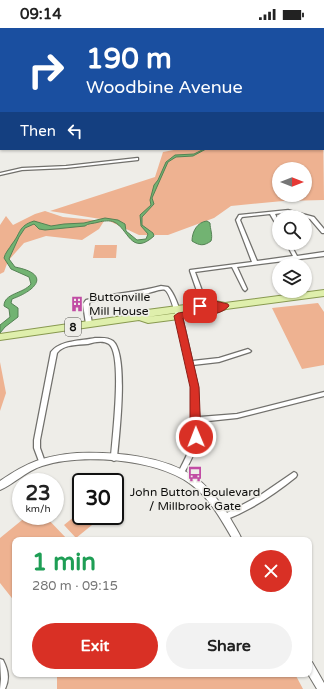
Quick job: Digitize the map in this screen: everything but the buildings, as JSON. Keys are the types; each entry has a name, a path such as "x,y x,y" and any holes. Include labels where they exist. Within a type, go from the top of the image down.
{"main road":[{"name":"8","path":"312,293 324,293"},
{"name":"8","path":"4,336 139,317 148,320 177,313 215,310 225,306 272,298"}],"street":[{"path":"0,174 22,169 66,167 137,158"},
{"path":"255,263 238,220 241,216 272,213"},
{"path":"312,218 324,232"},
{"path":"292,250 296,258 322,254 324,259"},
{"path":"201,296 192,270 255,263 272,263"},
{"path":"234,266 244,289"},
{"path":"88,324 86,304 88,301 123,294 167,288 172,297 177,313 195,387 196,437 192,454 181,473"},
{"path":"42,462 37,448 37,440 54,352 62,346 101,340 110,342 115,348 120,380 114,458"},
{"path":"190,362 219,360 248,351"},
{"path":"195,420 237,416 324,394"},
{"path":"0,486 20,473 42,462 67,458 114,458 153,462 181,473 202,488 225,517 236,537"},
{"path":"225,517 279,489 294,475"},
{"path":"0,663 5,676 4,684 1,689"},
{"path":"312,671 322,689"}],"shaded area":[{"path":"174,150 323,150 324,200 312,200 312,162 272,162 273,202 231,206 214,218 168,235 139,235 107,220 50,211 155,177 163,152"},
{"path":"204,150 193,156 176,157 168,162 152,198 154,204 142,217 142,225 153,233 154,236 146,242 140,244 135,242 119,225 111,221 89,224 85,226 45,230 39,229 34,224 25,228 19,237 9,259 15,267 33,274 36,278 36,282 28,291 12,299 11,303 18,308 18,317 0,333 0,325 10,317 9,309 4,306 7,298 31,284 29,277 11,269 4,258 20,230 25,225 34,221 51,226 84,223 105,218 118,220 125,224 126,231 137,240 146,239 148,234 141,226 140,215 151,205 150,200 154,185 158,180 166,162 175,155 194,154"},
{"path":"45,211 63,217 104,221 99,229 82,240 46,236 24,243 8,261 4,272 0,274 0,225 6,216 13,225 35,214"},
{"path":"207,221 210,223 212,236 211,241 202,245 197,244 192,241 193,234 200,223"},
{"path":"95,245 117,245 116,258 93,258"},
{"path":"318,303 324,312 324,365 302,369 272,308"},
{"path":"0,362 6,393 0,411"},
{"path":"72,518 72,525 92,525 77,537 75,537 64,525"},
{"path":"16,525 54,525 65,537 12,537 12,598 0,583 0,538"},
{"path":"57,677 297,677 303,689 57,689"}],"place":[{"name":"Buttonville Mill House","path":"77,304"},
{"name":"John Button Boulevard / Millbrook Gate","path":"195,474"}],"route":[{"path":"196,437 195,387 178,316 215,310 225,306 215,304 200,306"}]}
